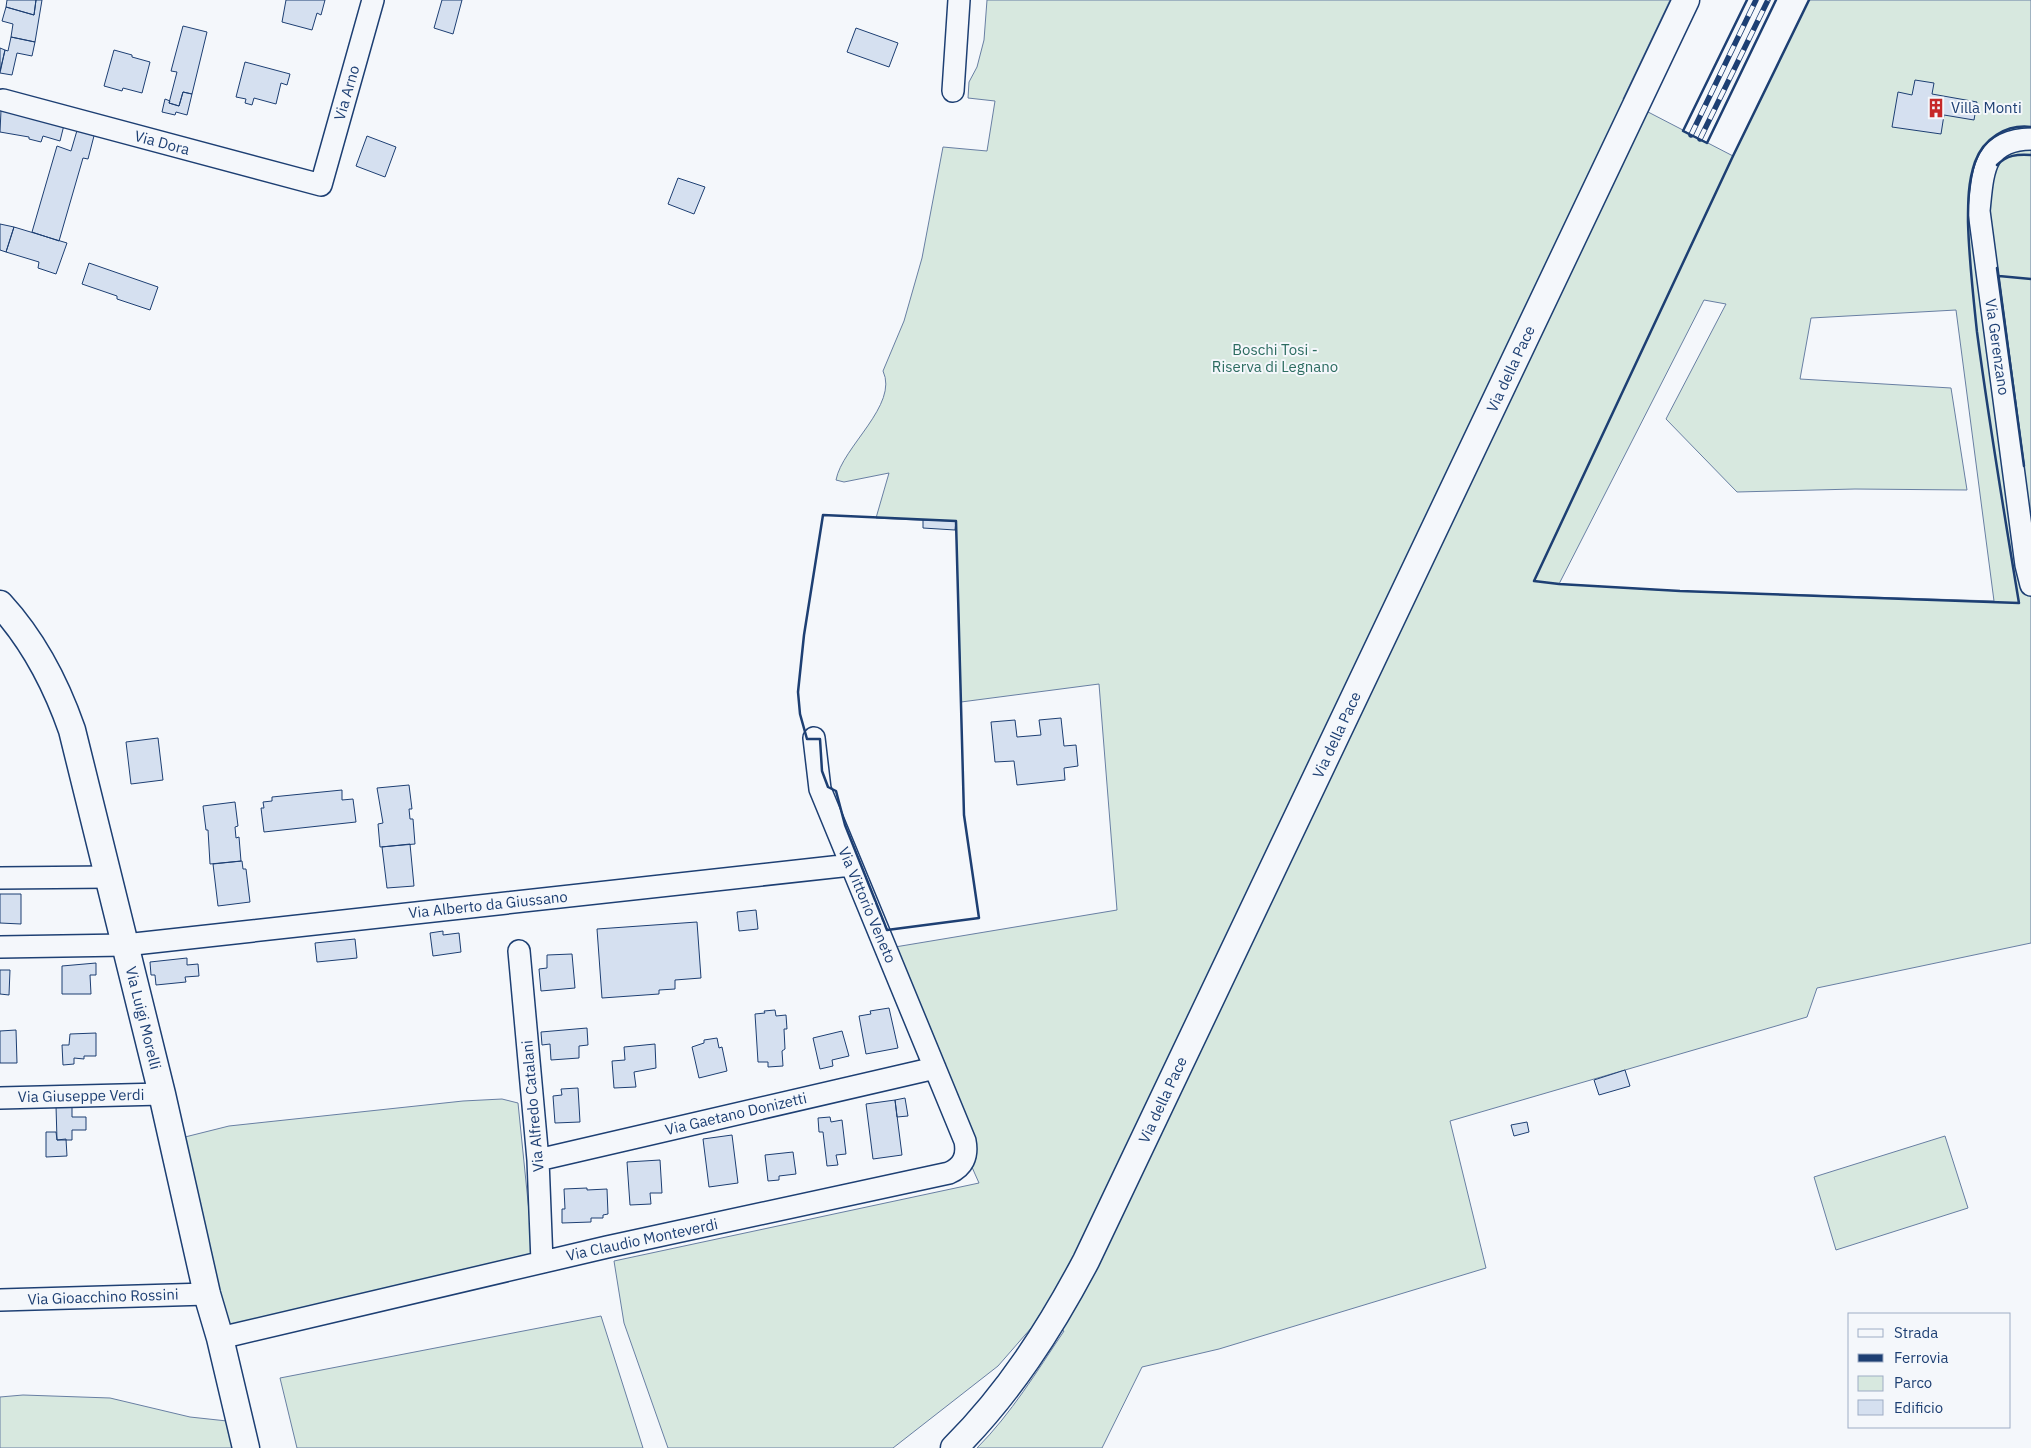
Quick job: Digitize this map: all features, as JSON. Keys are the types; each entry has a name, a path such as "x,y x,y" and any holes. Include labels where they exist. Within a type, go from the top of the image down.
{"main road":[{"name":"Via della Pace","path":"954,1448 982,1419 1012,1382 1041,1341 1086,1261 1686,0"},
{"name":"Via Luigi Morelli","path":"0,604 39,656 66,711 78,749 162,1094 207,1294 220,1338 246,1448"}],"street":[{"name":"Via Arno","path":"321,185 373,0"},
{"path":"953,91 959,0"},
{"name":"Via Dora","path":"2,100 321,185"},
{"name":"Via Gerenzano","path":"2031,139 2007,142 1994,150 1986,164 1980,211 2025,555 2031,586"},
{"name":"Via Vittorio Veneto","path":"814,738 820,789 935,1068"},
{"name":"Via Alberto da Giussano","path":"0,947 125,945 851,865"},
{"path":"0,878 109,877"},
{"name":"Via Alfredo Catalani","path":"519,951 538,1160 542,1262"},
{"name":"Via Gaetano Donizetti","path":"538,1160 935,1068"},
{"name":"Via Claudio Monteverdi","path":"220,1338 542,1262 956,1170 965,1157 966,1149 935,1068"},
{"name":"Via Giuseppe Verdi","path":"0,1098 162,1094"},
{"name":"Via Gioacchino Rossini","path":"0,1300 207,1294"}],"green space":[{"name":"Boschi Tosi - Riserva di Legnano","path":"987,0 1670,0 1623,99 1733,156 1809,0 2031,0 2031,943 1817,988 1807,1017 1450,1121 1486,1268 1219,1349 1142,1367 1102,1448 977,1448 1012,1407 1064,1331 1039,1319 998,1366 893,1448 668,1448 624,1323 614,1261 979,1183 967,1156 895,947 1117,910 1099,684 961,702 956,522 876,518 889,473 844,482 836,480 840,467 877,412 883,398 886,384 883,371 904,321 922,258 943,147 987,151 995,101 968,98 969,82 977,67 984,40","holes":["1704,300 1726,304 1666,419 1737,492 1855,489 1967,490 1951,388 1800,379 1811,318 1956,310 1994,601 1680,591 1559,584"]},
{"path":"502,1099 518,1103 533,1251 530,1257 299,1318 225,1326 177,1139 229,1126 463,1101"},
{"path":"1945,1136 1968,1208 1836,1250 1814,1177"},
{"path":"601,1316 643,1448 297,1448 280,1378"},
{"path":"23,1395 110,1398 190,1417 227,1421 233,1448 0,1448 0,1397"}],"building":[{"path":"7,0 36,0 34,15 6,7"},
{"path":"36,0 42,0 35,42 11,37 13,24 2,21 6,7 34,15"},
{"path":"286,0 325,0 321,15 317,13 312,30 282,22"},
{"path":"442,0 462,0 453,34 434,28"},
{"path":"183,26 207,32 192,94 183,92 179,106 169,103 177,72 171,71"},
{"path":"856,28 898,43 889,67 847,52"},
{"path":"11,37 35,42 32,56 17,53 12,75 0,73 5,50 8,51"},
{"path":"0,48 5,50 0,71"},
{"path":"114,50 150,62 142,93 123,88 122,91 104,86"},
{"path":"245,62 290,74 287,85 281,83 276,104 254,98 252,105 245,103 246,99 236,97"},
{"name":"Villa Monti","path":"1915,80 1934,83 1932,94 1977,102 1974,120 1944,115 1941,134 1892,127 1898,92 1912,95"},
{"path":"183,92 192,94 187,115 176,112 175,115 162,112 165,99 170,101 169,103 179,106"},
{"path":"1,110 65,121 60,141 43,136 41,142 29,139 29,137 0,132"},
{"path":"78,127 95,132 88,159 83,158 59,241 32,232 57,146 71,151"},
{"path":"367,136 396,147 385,177 356,166"},
{"path":"678,178 705,187 694,214 668,204"},
{"path":"0,224 14,227 6,252 0,250"},
{"path":"14,227 67,243 56,274 38,268 39,262 6,252"},
{"path":"89,263 158,287 150,310 117,299 117,296 82,284"},
{"path":"923,520 956,521 955,530 923,528"},
{"path":"1061,718 1064,746 1076,745 1078,766 1064,768 1065,780 1017,785 1014,761 995,762 991,722 1015,720 1017,737 1041,735 1039,720"},
{"path":"158,738 163,780 131,784 126,742"},
{"path":"409,785 412,809 409,809 410,819 413,819 415,844 380,847 378,824 383,823 377,788"},
{"path":"342,790 342,800 353,799 356,822 264,832 261,808 264,808 263,802 272,801 272,797"},
{"path":"235,802 238,826 235,827 236,838 239,837 241,861 210,864 208,830 206,830 203,806"},
{"path":"410,844 414,886 387,888 382,847"},
{"path":"242,861 243,869 246,869 250,902 218,906 213,864"},
{"path":"0,894 21,894 21,924 0,923"},
{"path":"756,910 758,929 739,931 737,912"},
{"path":"697,922 701,978 675,980 675,989 659,990 659,994 602,998 597,929"},
{"path":"443,931 443,935 459,933 461,952 433,956 430,933"},
{"path":"355,939 357,958 317,962 315,943"},
{"path":"572,954 575,988 541,991 539,969 547,968 547,955"},
{"path":"187,958 187,965 198,964 199,976 185,977 186,982 156,985 155,975 151,975 150,962"},
{"path":"96,963 96,975 90,975 91,994 62,994 62,966"},
{"path":"0,970 10,970 9,995 0,994"},
{"path":"889,1008 898,1048 866,1054 859,1016 871,1014 870,1011"},
{"path":"775,1010 776,1016 786,1015 787,1029 784,1029 785,1049 782,1051 783,1066 768,1067 768,1062 758,1062 755,1014"},
{"path":"587,1028 588,1045 579,1046 579,1058 551,1060 550,1044 542,1045 541,1032"},
{"path":"16,1030 17,1063 0,1063 0,1031"},
{"path":"842,1031 849,1056 832,1060 833,1066 820,1069 813,1038"},
{"path":"96,1033 96,1056 84,1056 84,1059 74,1058 74,1064 63,1065 62,1045 69,1045 70,1034"},
{"path":"717,1038 719,1048 722,1047 727,1071 699,1078 692,1047 704,1043 704,1040"},
{"path":"655,1044 656,1068 634,1072 636,1087 614,1088 612,1061 625,1060 624,1047"},
{"path":"1625,1070 1630,1086 1599,1095 1594,1080"},
{"path":"578,1088 580,1122 555,1123 553,1096 562,1095 561,1089"},
{"path":"905,1098 908,1116 897,1117 895,1100"},
{"path":"895,1100 902,1155 873,1159 866,1104"},
{"path":"56,1106 72,1106 72,1117 86,1117 86,1130 72,1130 72,1140 57,1140"},
{"path":"830,1117 831,1122 842,1120 846,1154 836,1155 838,1165 827,1166 823,1132 819,1132 818,1118"},
{"path":"1527,1122 1529,1132 1514,1136 1511,1125"},
{"path":"46,1132 56,1132 57,1140 66,1139 67,1156 46,1157"},
{"path":"732,1135 738,1183 709,1187 703,1139"},
{"path":"793,1152 796,1174 779,1176 779,1180 768,1181 765,1155"},
{"path":"660,1160 662,1193 650,1193 651,1204 630,1205 627,1162"},
{"path":"587,1188 587,1190 607,1189 608,1214 603,1215 603,1218 591,1218 591,1222 562,1223 562,1209 565,1209 564,1189"}],"railway":[{"path":"1691,135 1756,0"},
{"path":"1700,139 1768,0"}],"wall":[{"path":"1747,0 1683,131 1707,143 1776,0"},
{"path":"1809,0 1733,156 1534,581 1680,591 2019,603 1977,332 1970,263 1968,207 1970,184 1975,162 1984,146 2004,131 2013,128 2031,127"},
{"path":"1997,165 2012,156 2031,155"},
{"path":"1997,268 2024,466"},
{"path":"1999,276 2031,279"},
{"path":"823,515 956,521 964,815 979,918 887,930 845,825 836,791 828,787 822,771 820,739 807,739 800,714 798,692 804,635 823,515"}],"place":[{"name":"Villa Monti","path":"1936,108"}]}
